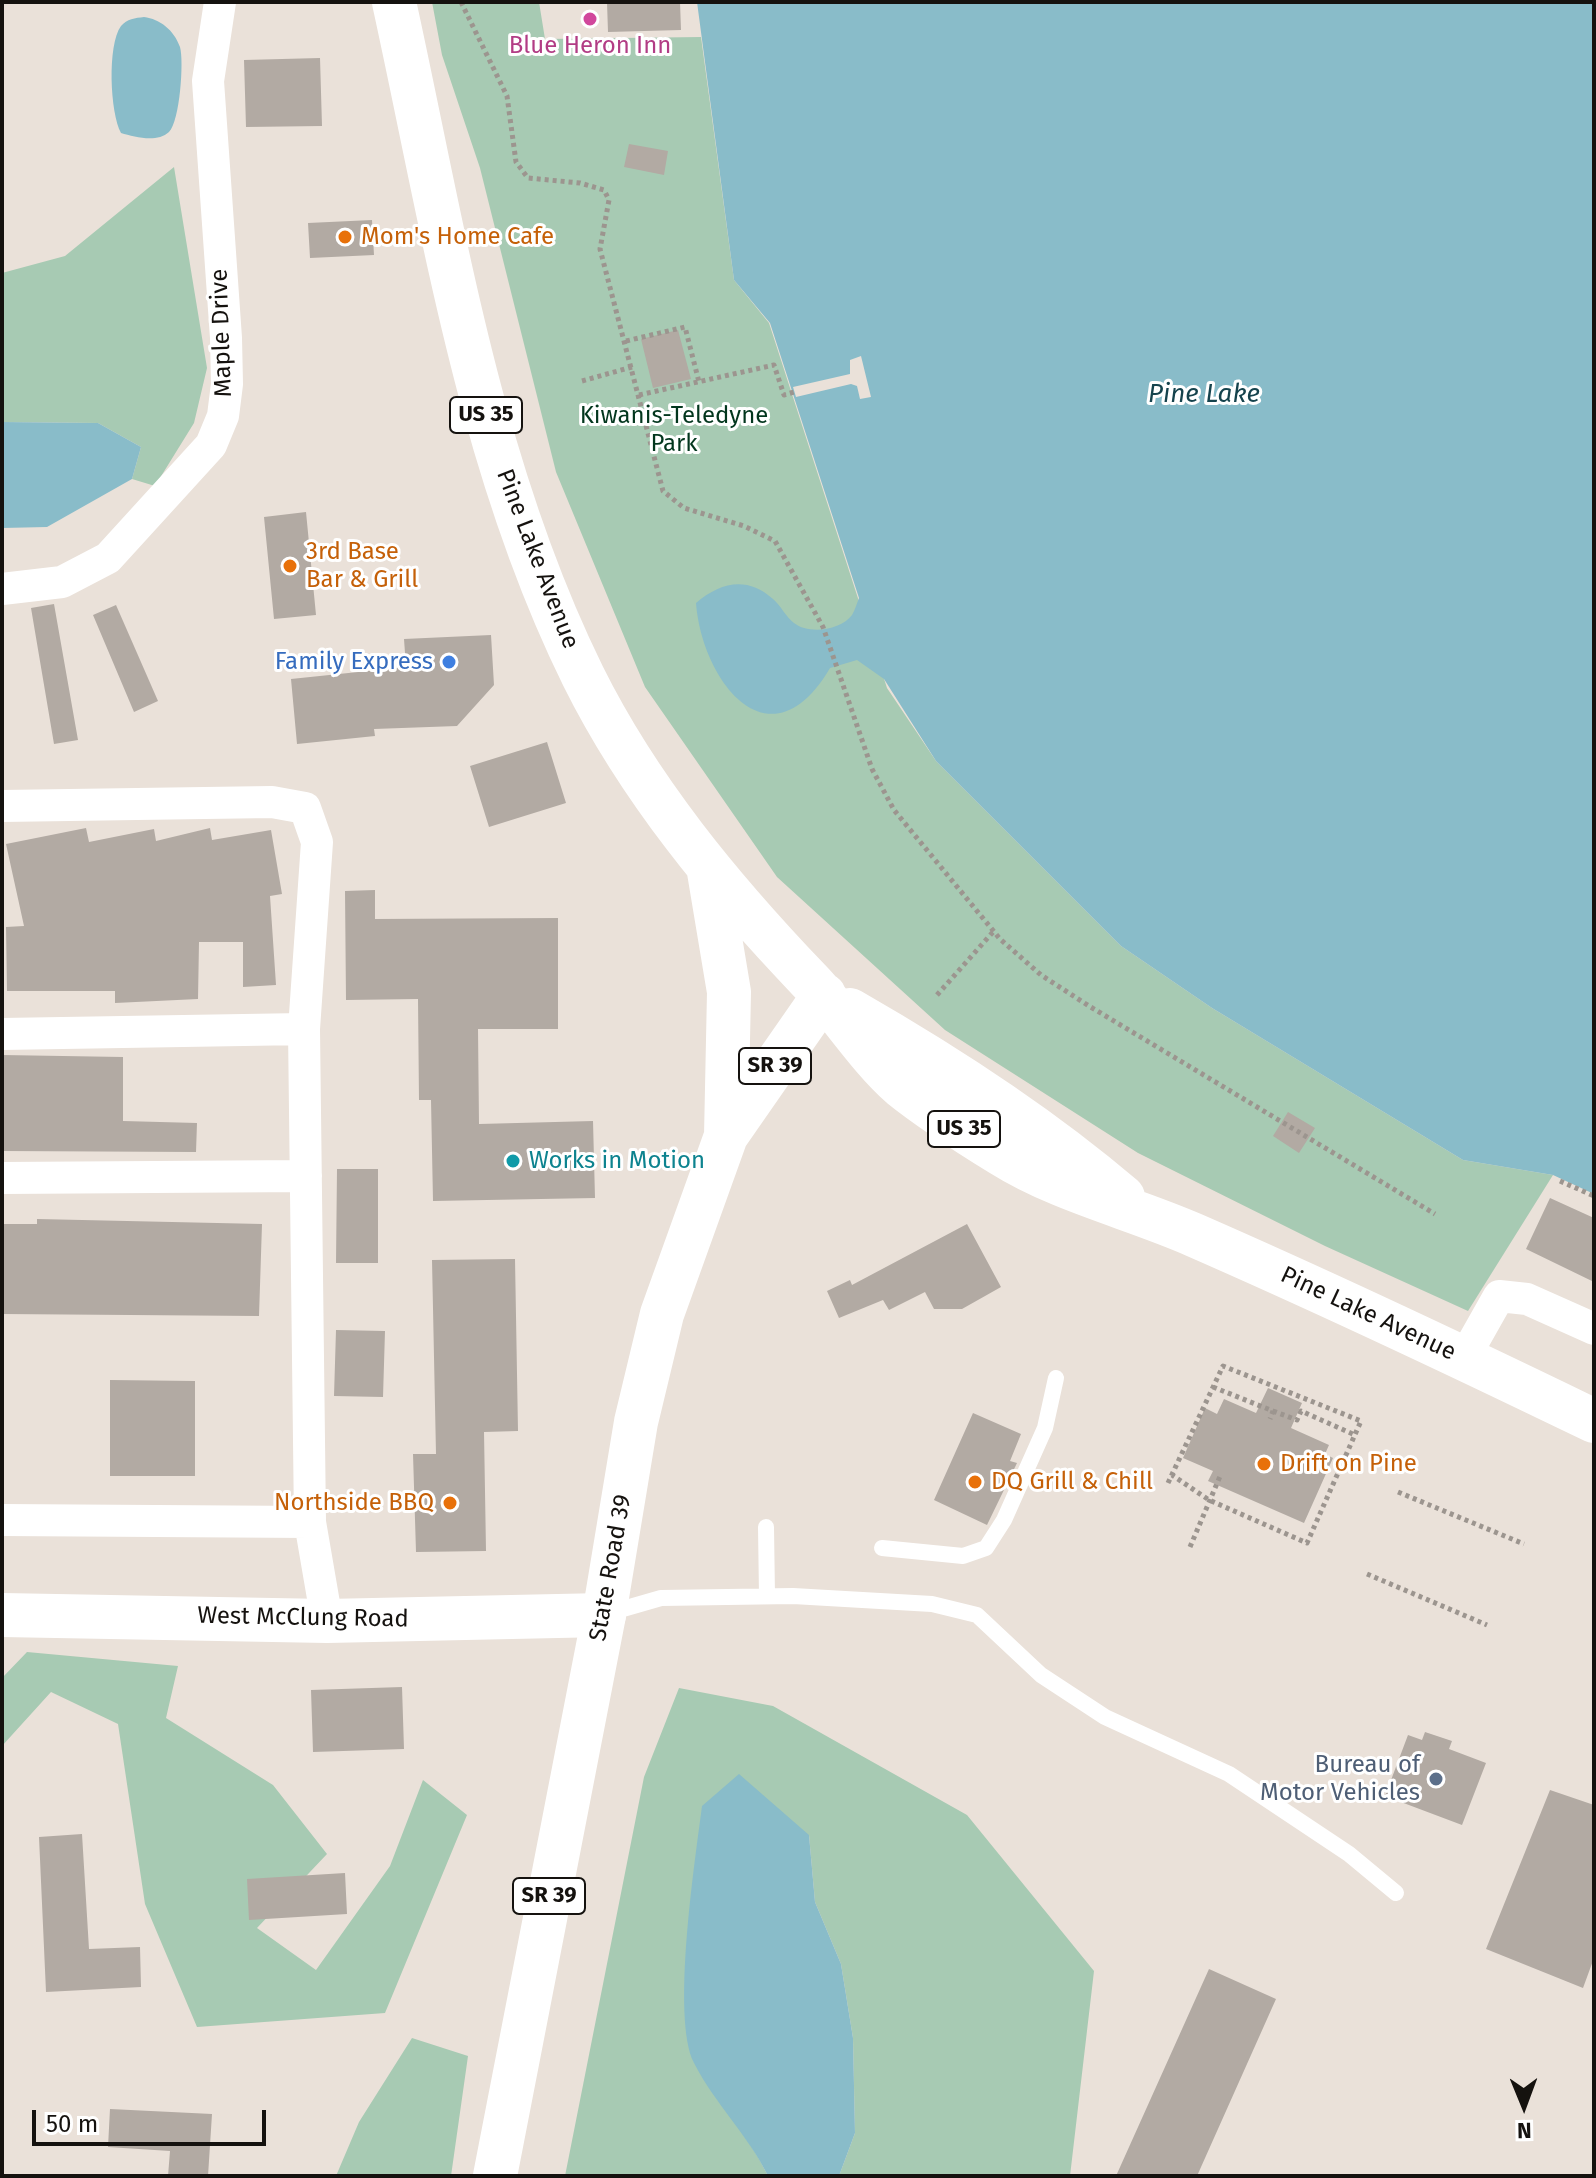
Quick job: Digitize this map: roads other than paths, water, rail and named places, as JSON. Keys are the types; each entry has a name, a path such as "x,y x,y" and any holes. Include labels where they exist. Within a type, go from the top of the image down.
{"main road":[{"name":"Pine Lake Avenue","path":"394,2 461,316 497,458 528,547 585,679 658,800 739,907 824,995 933,1057 1077,1157 1140,1211 1464,1358 1594,1421"},
{"path":"708,867 729,992 726,1136"},
{"name":"State Road 39","path":"495,2176 604,1615 636,1422 662,1314 726,1136 824,995"},
{"name":"West McClung Road","path":"2,1615 327,1621 604,1615"}],"street":[{"name":"Maple Drive","path":"2,589 62,582 108,558 211,445 223,416 227,384 226,338 208,81 220,2"},
{"path":"2,806 272,802 305,808 317,842 304,1029 310,1522 327,1621"},
{"path":"2,1034 304,1029"},
{"path":"2,1178 306,1176"},
{"path":"1464,1358 1499,1296 1527,1299 1594,1329"},
{"path":"2,1520 310,1522"}],"lane":[{"path":"882,1548 963,1556 986,1548 1004,1520 1045,1428 1056,1378"},
{"path":"766,1527 767,1596"},
{"path":"604,1615 661,1598 767,1596 932,1604 977,1615 1041,1675 1105,1717 1229,1774 1349,1854 1396,1893"}],"water":[{"name":"Pine Lake","path":"697,2 1594,2 1594,1194 1553,1175 1463,1160 1212,1008 1121,946 936,761 884,679 857,660 830,668 807,698 785,712 763,713 743,703 725,685 711,660 701,632 696,603 705,596 734,584 754,587 773,599 794,623 816,630 847,620 859,598 770,323 734,280"},
{"path":"144,17 161,23 170,31 181,54 180,91 173,126 164,135 152,138 121,133 112,95 112,63 117,35 126,22"},
{"path":"2,422 98,423 141,447 132,479 47,527 2,528"},
{"path":"739,1774 809,1835 815,1902 841,1964 853,2038 855,2133 839,2176 768,2176 702,2078 687,2041 687,1938 702,1806"}],"place":[{"name":"Blue Heron Inn","path":"590,19"},
{"name":"Mom's Home Cafe","path":"345,237"},
{"name":"3rd Base Bar & Grill","path":"290,566"},
{"name":"Family Express","path":"449,662"},
{"name":"Works in Motion","path":"513,1161"},
{"name":"Drift on Pine","path":"1264,1464"},
{"name":"DQ Grill & Chill","path":"975,1482"},
{"name":"Northside BBQ","path":"450,1503"},
{"name":"Bureau of Motor Vehicles","path":"1436,1779"}],"park label":[{"name":"Kiwanis-Teledyne Park","path":"674,430"}]}
